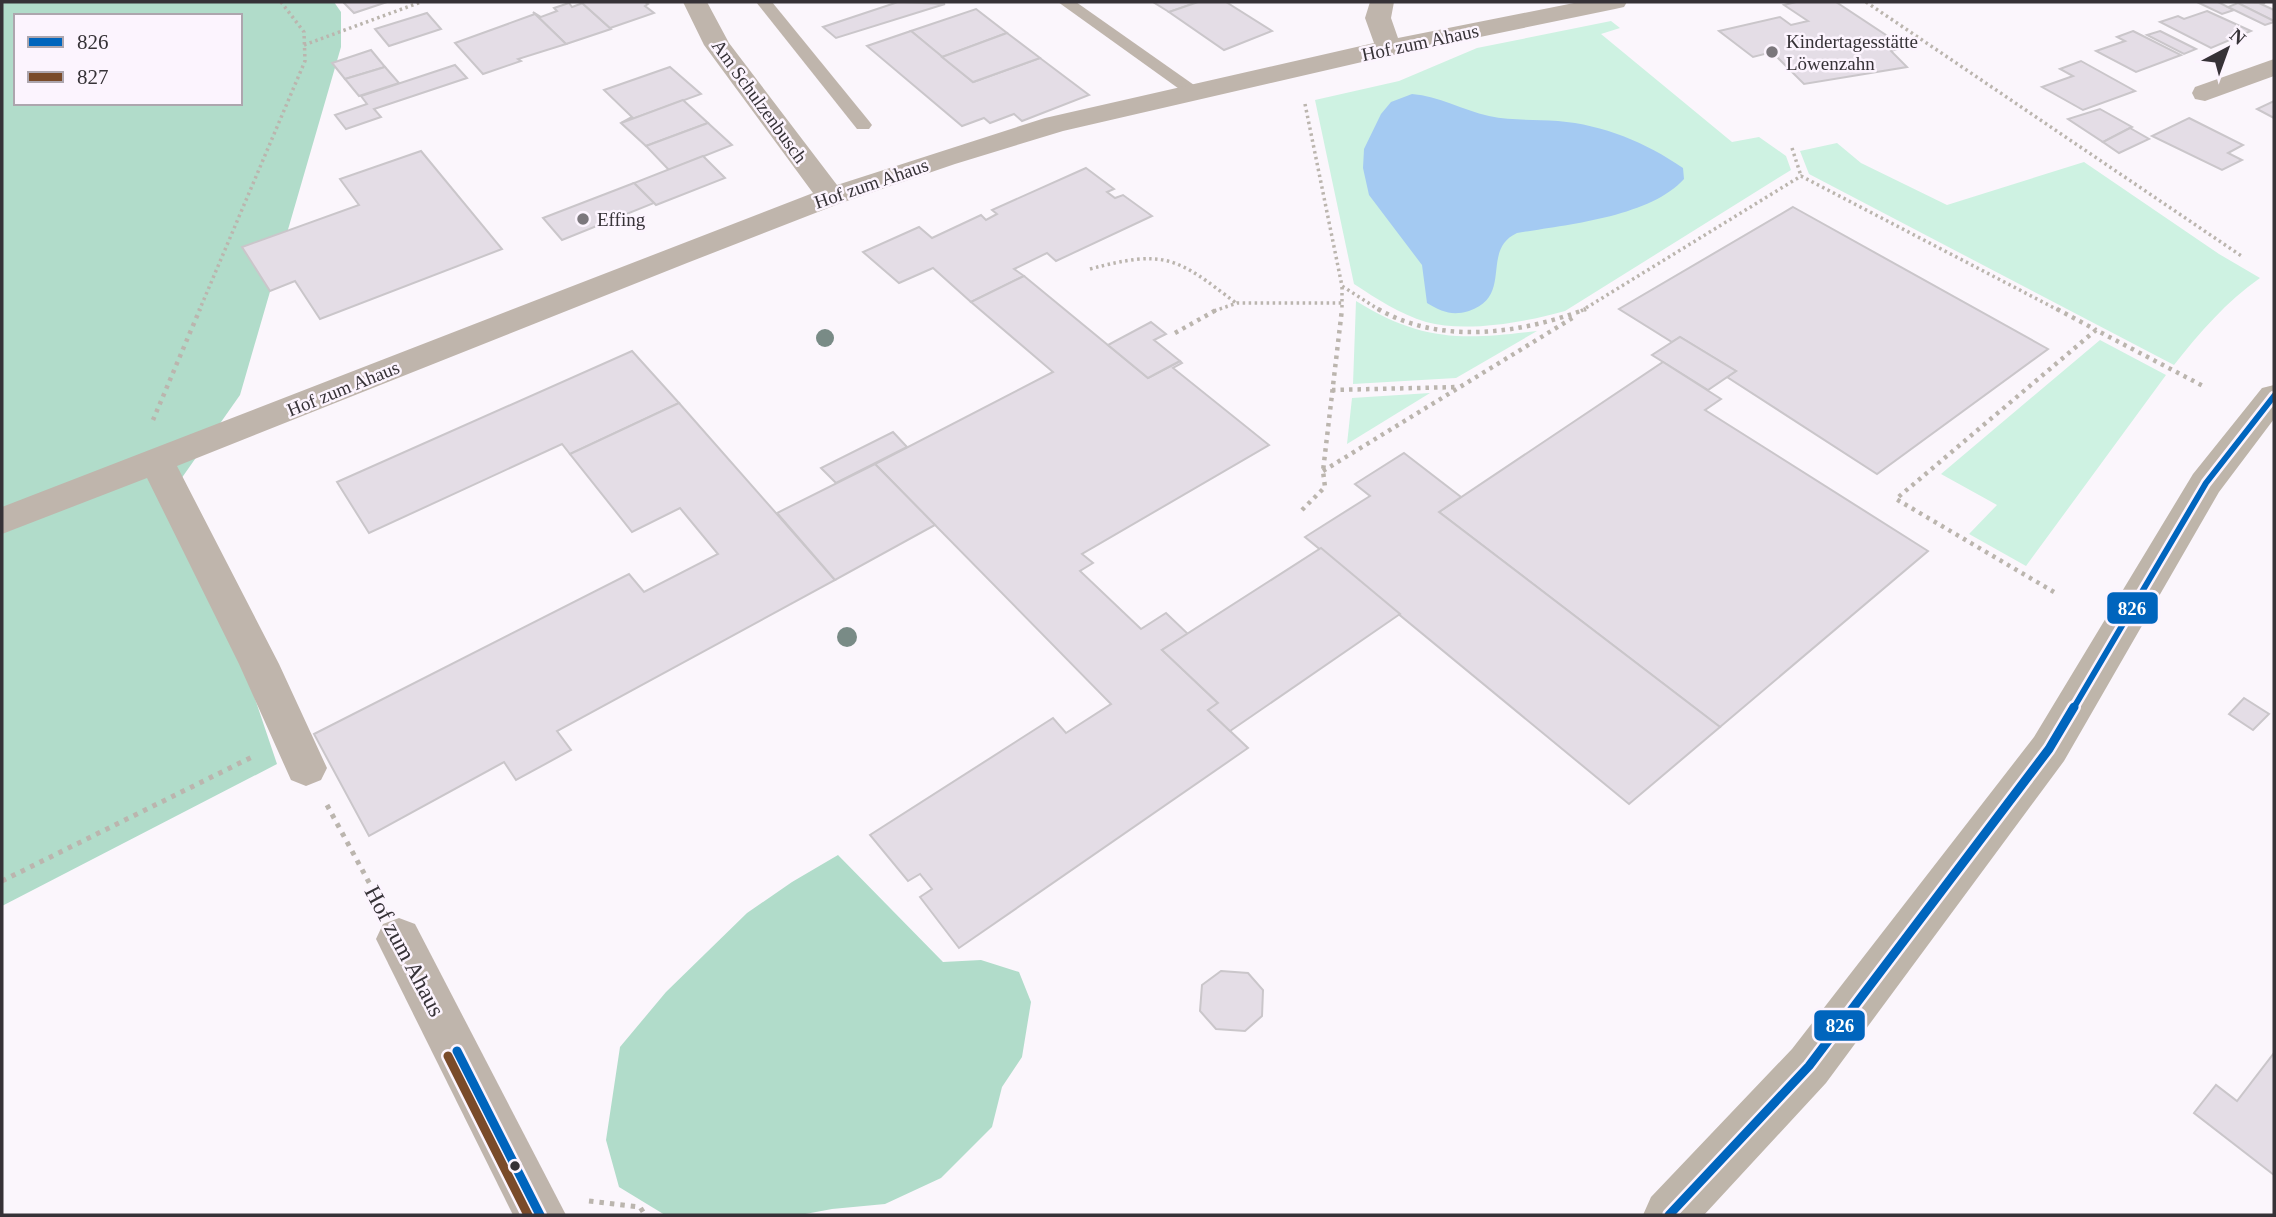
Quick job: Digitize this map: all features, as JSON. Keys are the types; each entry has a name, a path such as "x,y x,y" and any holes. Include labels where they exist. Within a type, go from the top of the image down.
{"main road":[{"path":"1669,1215 1809,1066 2041,760 2206,484 2274,396"}],"street":[{"name":"Am Schulzenbusch","path":"695,2 718,45 831,197"},
{"path":"1382,2 1378,18 1388,48"},
{"name":"Hof zum Ahaus","path":"2,522 831,197 945,158 1055,124 1388,48 1615,2"},
{"path":"2205,93 2274,67"},
{"path":"144,467 259,664 299,752"},
{"name":"Hof zum Ahaus","path":"399,939 540,1215"}],"lane":[{"path":"764,2 863,125"},
{"path":"1066,2 1195,92"}],"path":[{"path":"144,467 305,61 304,32 281,2"},
{"path":"304,45 421,2"},
{"path":"1866,2 2243,257"},
{"path":"1298,69 1342,286 1323,471 1325,486 1303,510"},
{"path":"1792,148 1801,176 2205,387"},
{"path":"1323,471 1801,176"},
{"path":"1090,269 1121,260 1156,259 1185,266 1237,303"},
{"path":"1342,286 1390,315 1416,326 1471,332 1534,327 1559,321 1587,309"},
{"path":"1175,333 1216,310 1237,303 1342,303"},
{"path":"2054,592 1896,499 2096,330"},
{"path":"1332,390 1460,387"},
{"path":"2,881 299,752"},
{"name":"Hof zum Ahaus","path":"299,752 399,939"}],"green space":[{"path":"2,2 334,2 341,12 341,47 240,395 181,479 277,764 2,906"},
{"path":"1611,21 1620,28 1601,34 1732,142 1759,137 1786,156 1791,170 1565,311 1496,325 1442,325 1407,315 1354,284 1315,100 1399,81 1477,48"},
{"path":"1837,143 1861,163 1947,205 2084,162 2219,254 2260,278 2214,318 2174,365 1809,174 1800,151"},
{"path":"1356,301 1402,324 1444,335 1487,336 1537,331 1456,378 1353,384"},
{"path":"2100,340 2166,375 2026,566 1969,534 1997,505 1941,474"},
{"path":"1430,393 1347,444 1352,398"},
{"path":"838,855 943,962 981,960 1019,972 1031,1002 1022,1057 1002,1087 992,1127 941,1178 885,1204 800,1215 665,1215 619,1187 606,1140 620,1047 666,992 747,913"}],"water":[{"path":"1412,94 1432,97 1489,116 1575,123 1624,136 1683,168 1684,179 1669,192 1629,211 1517,233 1506,241 1500,250 1494,284 1490,295 1482,304 1469,311 1442,311 1427,303 1422,265 1369,195 1363,168 1364,149 1381,114 1391,102"}],"building":[{"path":"343,2 387,2 354,13"},
{"path":"581,2 645,2 648,4 645,6 654,13 610,28"},
{"path":"898,2 945,4 836,38 823,27"},
{"path":"1153,2 1198,2 1169,12"},
{"path":"1198,2 1226,2 1272,31 1224,50 1169,12"},
{"path":"1796,2 1836,2 1904,47 1891,51 1907,67 1804,84 1772,52 1753,57 1719,31 1780,17 1791,25 1808,21 1784,5"},
{"path":"2197,2 2218,2 2234,10 2222,14"},
{"path":"2235,2 2265,3 2261,4 2274,10 2274,21"},
{"path":"569,3 572,7 582,3 611,29 566,44 533,12 541,17 557,11 554,8"},
{"path":"2238,3 2274,22 2265,25 2228,7"},
{"path":"976,9 1007,33 942,57 911,31"},
{"path":"2207,11 2251,31 2211,48 2160,22 2178,16 2184,19"},
{"path":"427,13 441,29 389,46 375,29"},
{"path":"535,14 566,44 518,59 521,61 483,74 455,43"},
{"path":"911,31 973,82 1040,58 1089,95 1022,121 1014,114 990,123 984,118 962,126 867,46"},
{"path":"2133,31 2181,55 2136,72 2096,51 2125,41 2117,37"},
{"path":"2160,31 2196,49 2184,54 2147,35"},
{"path":"1007,33 1040,58 973,82 942,57"},
{"path":"371,50 385,67 345,79 332,63"},
{"path":"2081,61 2135,91 2083,110 2042,87 2073,76 2060,69"},
{"path":"455,65 467,78 374,109 381,117 346,129 335,115 367,104 361,96"},
{"path":"385,67 399,83 359,96 345,79"},
{"path":"670,67 701,94 621,123 632,117 604,90"},
{"path":"683,100 708,123 646,146 621,123"},
{"path":"2274,101 2274,118 2257,109"},
{"path":"2100,109 2132,127 2103,142 2068,119"},
{"path":"2189,118 2243,145 2228,153 2242,160 2222,170 2152,136"},
{"path":"708,123 732,145 669,170 646,146"},
{"path":"2130,128 2149,139 2119,153 2103,142"},
{"path":"421,151 502,249 320,319 295,281 270,291 242,247 359,205 340,179"},
{"path":"703,156 725,178 656,205 634,183"},
{"path":"1086,168 1114,189 1107,192 1115,198 1123,195 1152,216 1056,261 1047,253 1014,269 1024,276 971,302 933,268 899,283 863,252 919,227 932,238 981,215 986,220 997,214 992,210"},
{"path":"634,183 654,203 562,240 543,218"},
{"path":"1793,207 2048,349 1877,474 1727,377 1736,371 1680,337 1672,342 1619,309"},
{"path":"1024,276 1148,378 1180,361 1182,363 1173,368 1269,445 1082,554 1093,563 1080,571 1141,629 1166,613 1188,634 1162,650 1218,703 1208,710 1248,748 959,948 920,897 932,889 920,874 908,881 870,835 1053,718 1066,733 1111,704 875,464 1053,372 971,302"},
{"path":"1151,322 1166,334 1154,340 1180,361 1148,378 1108,345"},
{"path":"1680,337 1736,371 1708,390 1652,355"},
{"path":"632,351 679,403 570,454 562,444 369,533 337,482"},
{"path":"1663,362 1721,399 1705,410 1928,551 1720,727 1439,512"},
{"path":"679,403 835,580 557,731 571,750 516,780 504,762 369,836 314,734 629,574 644,592 718,554 680,508 632,532 570,454"},
{"path":"893,432 907,447 836,483 821,468"},
{"path":"1404,453 1461,497 1439,512 1720,727 1629,804 1305,537 1370,496 1355,484"},
{"path":"875,464 935,525 835,580 777,513"},
{"path":"1321,548 1400,614 1230,731 1208,710 1218,703 1162,650"},
{"path":"2244,698 2269,714 2253,730 2229,714"},
{"path":"1221,971 1248,973 1263,990 1262,1016 1245,1031 1216,1029 1200,1011 1202,985"},
{"path":"2274,1053 2274,1175 2194,1113 2216,1085 2237,1101"}],"transit line":[{"name":"826","path":"1669,1215 1809,1066 2049,749 2206,483 2274,396"},
{"name":"826","path":"457,1051 540,1215"},
{"name":"827","path":"448,1056 528,1215"}],"place":[{"name":"Kindertagesstätte Löwenzahn","path":"1772,52"},
{"name":"Effing","path":"583,219"}]}
